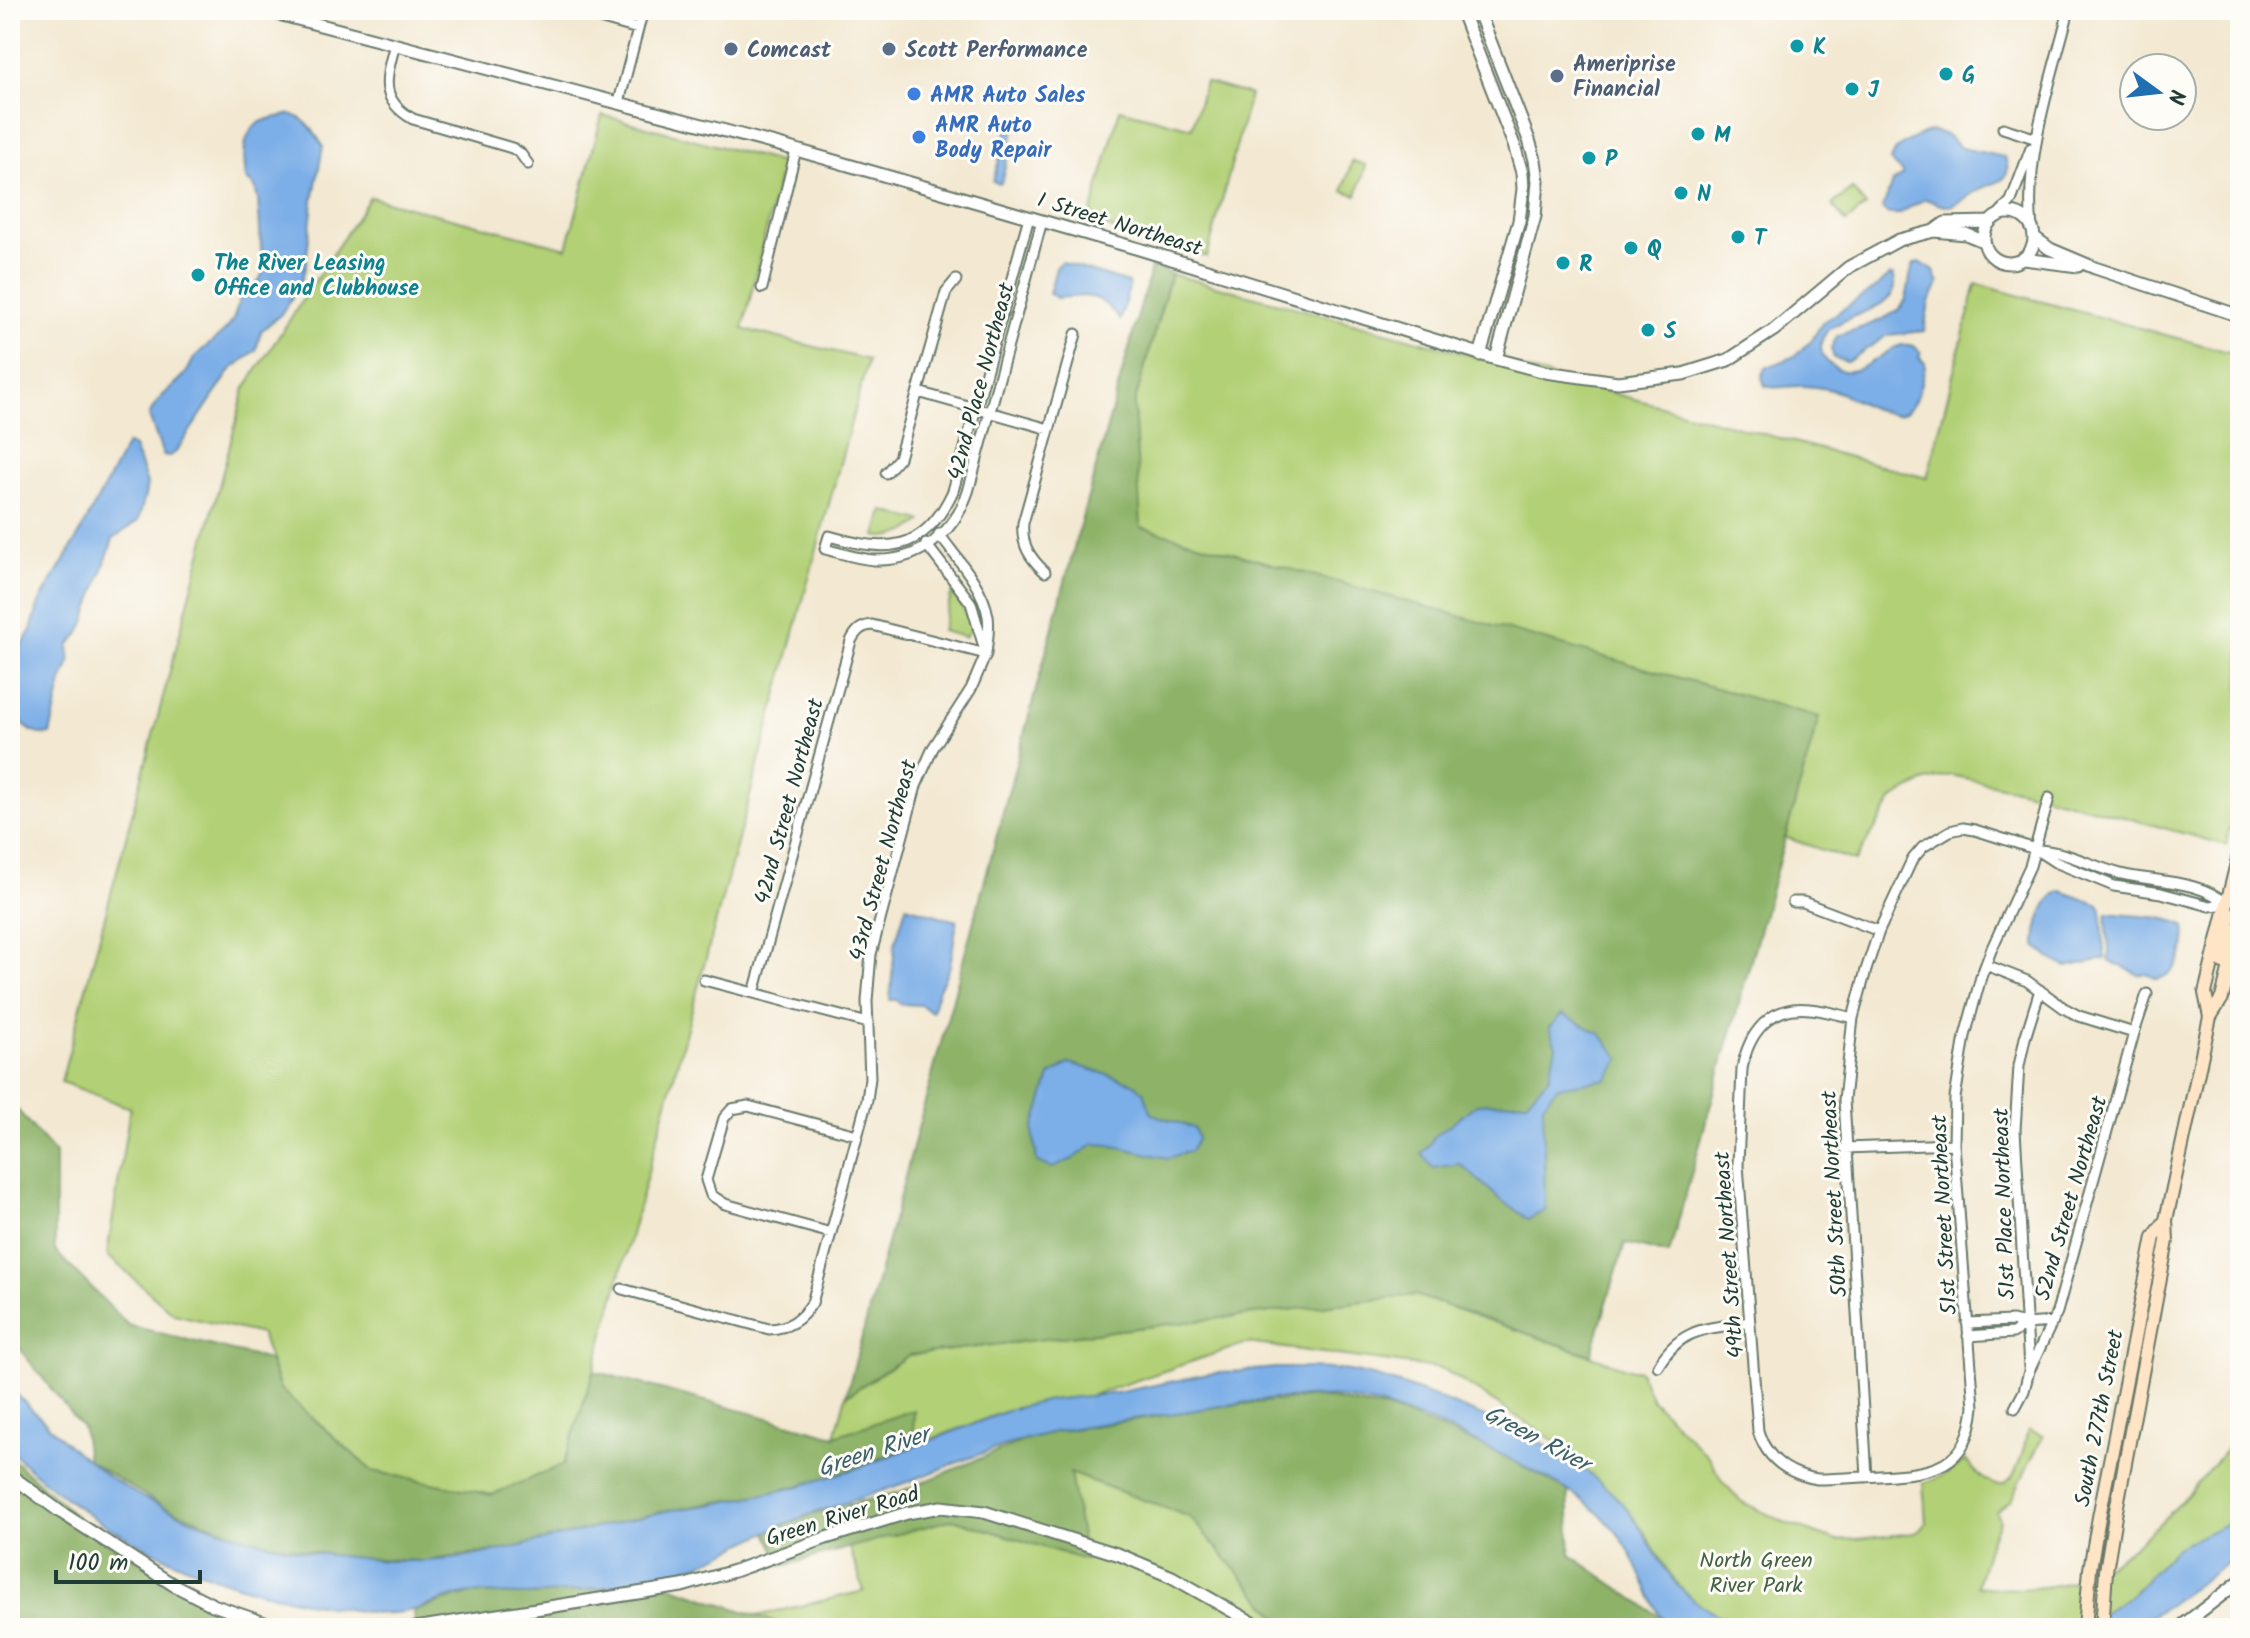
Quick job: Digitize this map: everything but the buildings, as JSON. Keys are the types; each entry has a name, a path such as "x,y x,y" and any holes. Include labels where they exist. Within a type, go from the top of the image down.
{"main road":[{"name":"South 277th Street","path":"2210,1017 2205,993 2240,851"},
{"path":"2222,998 2220,979 2230,922 2227,904 2240,886"},
{"name":"South 277th Street","path":"2102,1628 2106,1571 2167,1241 2166,1220 2210,1017 2222,998 2240,927"},
{"name":"South 277th Street","path":"2085,1628 2090,1569 2099,1517 2154,1237 2166,1220"}],"street":[{"name":"I Street Northeast","path":"263,10 796,150 1029,217 1480,355 1545,372 1618,382 1683,374 1728,360 1774,330 1849,267 1899,240 1934,231 1966,234 1983,241"},
{"path":"571,10 638,29"},
{"path":"619,102 643,10"},
{"path":"1461,10 1514,145 1523,189 1519,221 1480,355"},
{"path":"1478,10 1529,140 1538,181 1535,216 1496,359"},
{"path":"2042,114 2030,178 2033,233 2030,253 2016,263 1999,262 1987,252 1983,241 1986,228 2006,209 2017,190 2042,114 2069,10"},
{"path":"395,44 386,77 387,91 399,111 413,119 512,148 528,164"},
{"path":"2003,128 2034,138"},
{"path":"762,288 796,150"},
{"path":"1993,219 2004,213 2013,213 2028,221 2033,233 2050,249 2095,268 2238,317"},
{"name":"42nd Place Northeast","path":"926,531 945,509 953,491 1029,217"},
{"name":"I Street Northeast","path":"1934,231 1945,223 1993,219"},
{"name":"42nd Place Northeast","path":"935,542 964,504 1042,221"},
{"path":"2023,259 2095,268"},
{"path":"886,473 899,458 946,292 956,280"},
{"path":"1045,572 1032,560 1022,533 1076,334"},
{"path":"918,392 1049,429"},
{"path":"926,531 901,544 874,547 829,536 825,549 860,558 890,560 902,558 935,542"},
{"name":"43rd Street Northeast","path":"622,1289 769,1329 781,1328 800,1319 812,1303 870,1078 867,1001 871,954 916,786 933,748 971,689 986,654 989,627 986,607 976,587 926,531"},
{"name":"43rd Street Northeast","path":"926,531 971,603 986,654"},
{"name":"42nd Street Northeast","path":"754,993 855,632 872,625 986,654"},
{"name":"51st Street Northeast","path":"1867,1477 1918,1474 1939,1468 1959,1451 1970,1429 1974,1407 1954,1144 1955,1098 1972,1007 1986,965 2035,849 2049,798"},
{"name":"50th Street Northeast","path":"1867,1477 1845,1148 1844,1100 1853,1018 1879,931 1903,874 1923,847 1937,837 1963,828 2035,849"},
{"path":"2035,849 2055,862 2114,886 2161,893 2210,906 2227,904"},
{"path":"1793,902 1803,902 1879,931"},
{"path":"1986,965 2027,981 2079,1016 2134,1033"},
{"path":"704,980 868,1023"},
{"name":"51st Place Northeast","path":"2029,1371 2015,1130 2019,1066 2040,990"},
{"name":"52nd Street Northeast","path":"2015,1408 2057,1312 2147,994"},
{"name":"49th Street Northeast","path":"1853,1018 1793,1008 1780,1011 1756,1030 1744,1055 1742,1069 1738,1165 1758,1431 1763,1446 1786,1470 1817,1479 1867,1477"},
{"path":"831,1233 725,1204 711,1195 706,1180 721,1126 727,1113 737,1107 748,1106 857,1135"},
{"path":"1845,1148 1954,1144"},
{"path":"1658,1366 1675,1343 1688,1335 1750,1322"},
{"path":"1967,1323 2053,1322"},
{"path":"1968,1336 2013,1333 2026,1324"},
{"path":"10,1475 59,1511 172,1584 213,1605 279,1628"},
{"name":"Green River Road","path":"415,1628 682,1586 907,1513 941,1507 984,1512 1120,1555 1172,1577 1262,1628"},
{"path":"2179,1628 2240,1581"}],"green space":[{"path":"1205,82 1250,95 1207,257 1089,222 1120,109 1192,128"},
{"path":"602,115 782,163 743,329 868,360 594,1371 563,1465 493,1495 372,1471 280,1389 261,1334 174,1314 107,1255 130,1108 61,1082 245,388 370,197 567,248"},
{"path":"1352,161 1366,165 1357,195 1343,191"},
{"path":"1852,189 1866,206 1846,222 1832,205"},
{"path":"1152,265 1171,274 1134,405 1141,527 1819,717 1669,1254 1625,1243 1591,1355 1415,1295 909,1355 846,1396"},
{"path":"1171,274 1927,478 1976,284 2240,355 2240,788 2226,845 2043,795 1951,775 1923,782 1893,799 1855,861 1784,837 1819,717 1140,527 1134,405"},
{"path":"883,511 922,522 895,536 876,536"},
{"path":"952,592 972,627 965,637 942,631"},
{"path":"10,1101 55,1154 55,1251 128,1325 269,1360 280,1389 372,1471 492,1495 563,1465 594,1371 835,1436 914,1410 913,1446 828,1478 760,1495 666,1511 508,1549 425,1561 347,1558 249,1539 166,1508 87,1460 83,1429 10,1337"},
{"name":"North Green River Park","path":"1415,1295 1639,1370 1652,1400 1708,1456 1722,1481 1742,1502 1784,1522 1837,1541 1915,1533 1926,1522 1923,1483 1946,1474 1965,1460 1988,1482 1997,1485 2005,1483 2017,1469 2028,1430 2043,1436 2011,1500 1996,1511 1998,1525 1990,1540 1977,1586 2004,1589 2047,1587 2074,1581 2101,1569 2170,1513 2240,1434 2240,1560 2224,1565 2198,1582 2172,1552 2131,1595 2078,1628 1745,1628 1691,1598 1671,1576 1645,1533 1619,1500 1565,1457 1587,1462 1443,1369 1247,1343 1087,1397 1059,1399 1012,1409 913,1446 913,1411 835,1436 846,1396 909,1355"},
{"path":"1318,1397 1392,1410 1496,1451 1568,1491 1571,1555 1663,1619 1645,1628 1287,1628 1190,1517 1070,1473 1085,1560 953,1519 782,1566 767,1532 811,1515 902,1491 1027,1439 1054,1432 1222,1406"},
{"path":"10,1457 99,1537 213,1605 203,1628 10,1628"},
{"path":"1069,1473 1190,1517 1287,1628 792,1628 757,1616 864,1591 849,1546 953,1519 1085,1560"},
{"path":"650,1579 792,1628 415,1628 414,1611 472,1593 534,1595"}],"water":[{"path":"291,114 306,123 323,146 306,264 300,285 281,314 261,331 256,350 231,370 176,452 170,456 163,455 149,416 152,409 186,373 195,357 228,327 241,298 262,274 258,200 255,187 246,179 246,141 259,123"},
{"path":"1013,119 1016,122 999,184 993,181"},
{"path":"1932,131 1944,134 1961,148 2005,157 2005,177 1953,205 1943,206 1925,199 1898,214 1887,214 1883,208 1892,182 1903,175 1890,161 1892,155 1906,142"},
{"path":"1061,262 1128,283 1120,320 1098,299 1085,296 1056,298 1049,294 1056,268"},
{"path":"1920,262 1934,271 1939,283 1929,302 1924,331 1888,335 1847,362 1834,358 1831,348 1837,336 1885,318 1901,307 1907,296 1912,268"},
{"path":"1893,275 1895,289 1888,299 1830,329 1822,339 1822,353 1834,367 1852,371 1894,348 1914,346 1921,353 1919,357 1925,366 1916,398 1904,413 1884,413 1832,390 1765,386 1762,377 1766,368 1793,357 1811,341 1823,322"},
{"path":"127,444 134,447 147,484 138,521 113,539 85,622 69,645 70,662 50,734 37,733 10,717 10,665 31,630 39,603"},
{"path":"2061,891 2100,905 2105,959 2066,967 2036,946 2045,907"},
{"path":"906,906 957,921 950,966 932,1012 920,1005 890,1000 895,944"},
{"path":"2107,913 2158,918 2185,926 2183,951 2171,972 2157,979 2147,974 2139,975 2108,960"},
{"path":"1562,1014 1601,1034 1620,1059 1607,1079 1557,1087 1543,1105 1545,1211 1528,1219 1460,1164 1433,1168 1422,1154 1436,1135 1477,1104 1526,1101 1549,1077 1556,1046 1549,1028"},
{"path":"1070,1063 1134,1083 1144,1092 1152,1114 1194,1128 1198,1138 1191,1151 1167,1158 1094,1144 1053,1168 1037,1162 1033,1130 1050,1076"},
{"path":"1276,1368 1349,1371 1411,1388 1517,1431 1561,1454 1620,1501 1683,1591 1712,1612 1745,1628 1675,1628 1657,1610 1622,1539 1580,1498 1449,1430 1406,1413 1340,1398 1268,1400 1047,1434 996,1448 795,1520 709,1560 661,1576 564,1592 527,1595 472,1593 394,1613 358,1611 279,1596 194,1569 114,1531 42,1480 10,1450 10,1388 69,1446 108,1476 142,1497 190,1519 249,1539 305,1552 385,1561 425,1561 508,1549 666,1511 793,1488 864,1466 1012,1409 1049,1400 1116,1393 1208,1374"},
{"path":"2240,1517 2240,1554 2167,1606 2130,1628 2078,1628 2131,1595 2176,1548"}],"place":[{"name":"K","path":"1797,46"},
{"name":"Comcast","path":"731,49"},
{"name":"Scott Performance","path":"889,49"},
{"name":"G","path":"1946,74"},
{"name":"Ameriprise Financial","path":"1557,76"},
{"name":"J","path":"1852,89"},
{"name":"AMR Auto Sales","path":"914,94"},
{"name":"M","path":"1698,134"},
{"name":"AMR Auto Body Repair","path":"919,137"},
{"name":"P","path":"1589,158"},
{"name":"N","path":"1681,193"},
{"name":"T","path":"1738,237"},
{"name":"Q","path":"1631,248"},
{"name":"R","path":"1563,263"},
{"name":"The River Leasing Office and Clubhouse","path":"198,275"},
{"name":"S","path":"1648,330"}],"water label":[{"name":"Green River","path":"1537,1438"},
{"name":"Green River","path":"873,1451"}]}
